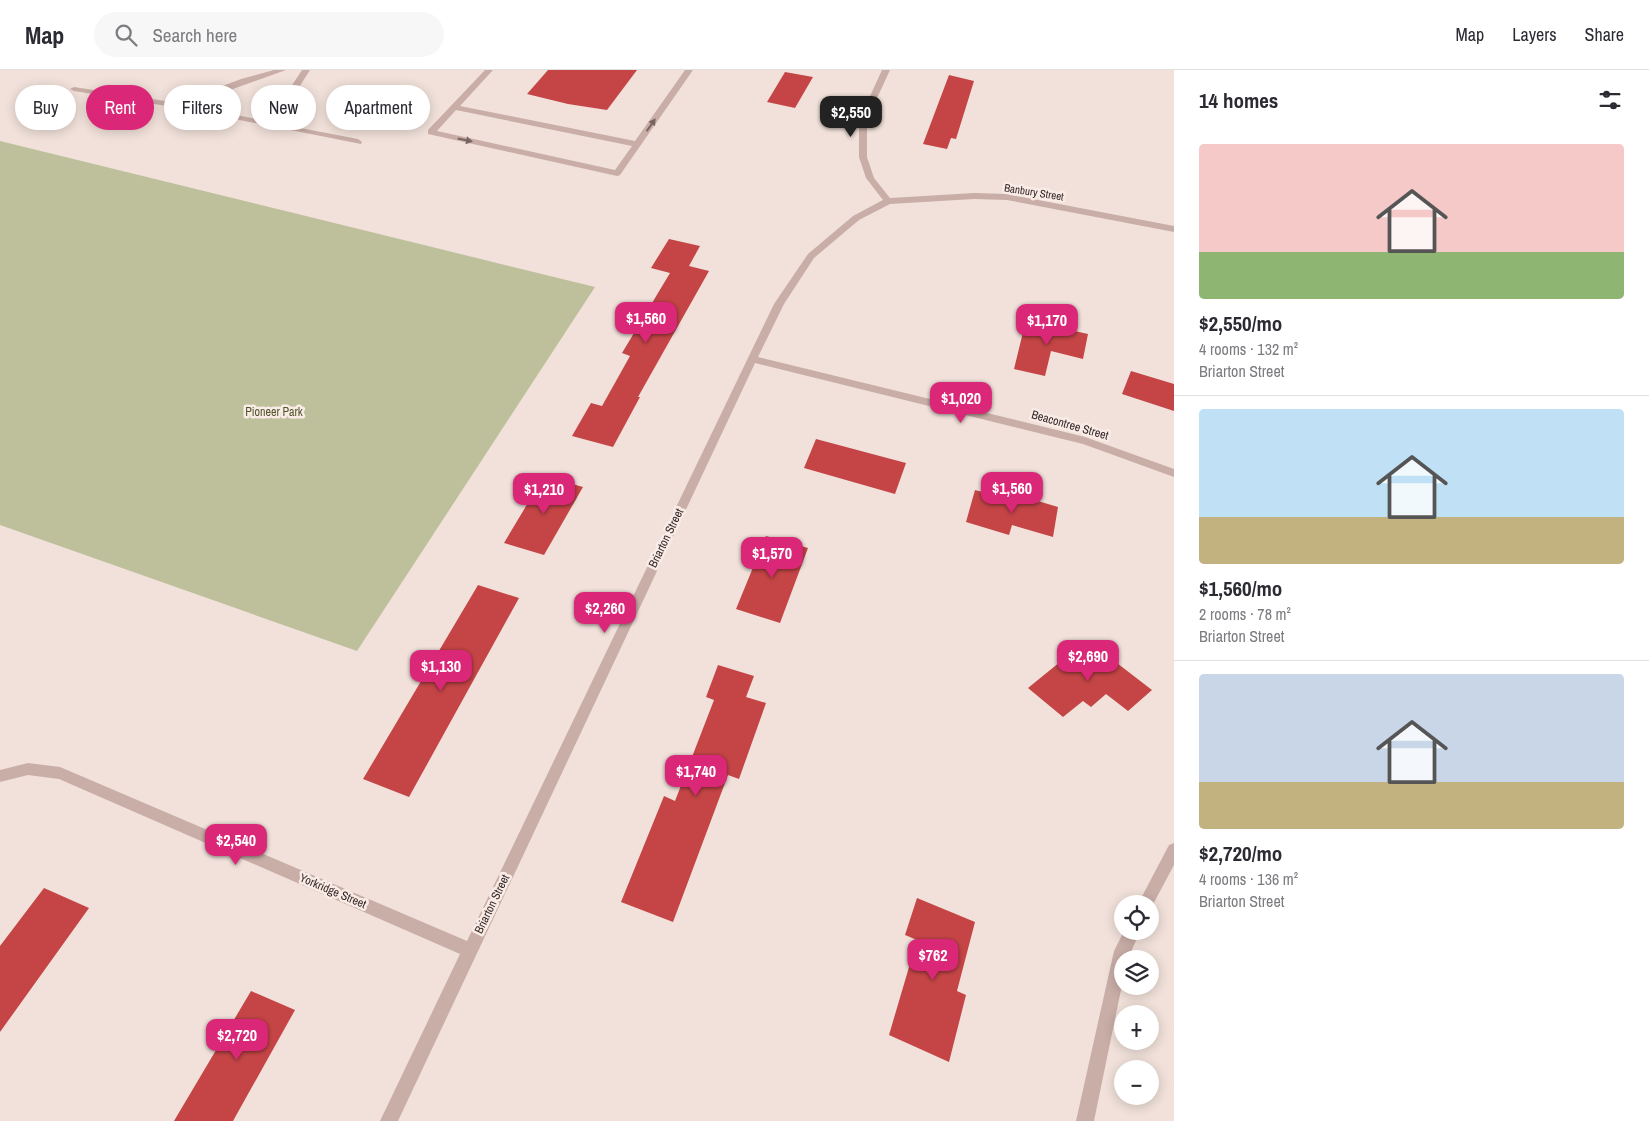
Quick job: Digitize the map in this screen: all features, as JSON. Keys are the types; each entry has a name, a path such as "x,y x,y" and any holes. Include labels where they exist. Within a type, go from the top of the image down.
{"street":[{"path":"234,85 282,70"},
{"path":"296,85 306,70"},
{"path":"489,70 431,132 617,174 689,70"},
{"path":"886,70 863,120 863,157 870,178 888,201"},
{"path":"76,89 164,104"},
{"path":"455,107 637,144"},
{"path":"298,130 358,142"},
{"name":"Banbury Street","path":"888,201 958,197 1007,197 1174,229"},
{"name":"Briarton Street","path":"389,1121 779,304 811,256 856,218 888,201"},
{"name":"Beacontree Street","path":"752,359 1085,441 1174,473"},
{"name":"Yorkridge Street","path":"0,776 28,769 60,773 470,950"},
{"path":"1151,895 1174,850"},
{"path":"1085,1121 1122,951 1128,940"}],"green space":[{"name":"Pioneer Park","path":"0,141 595,287 357,651 0,525"}],"building":[{"path":"548,70 637,70 607,110 568,104 527,94"},
{"path":"785,72 813,77 795,108 767,102"},
{"path":"949,75 974,81 956,139 951,138 947,149 923,144"},
{"path":"669,239 700,246 689,266 709,271 638,397 640,397 613,447 572,436 591,403 602,406 630,356 622,353 670,273 651,268"},
{"path":"1026,320 1088,334 1083,359 1051,351 1045,376 1014,369"},
{"path":"1131,371 1174,384 1174,411 1122,394"},
{"path":"816,439 906,463 895,494 804,468"},
{"path":"544,476 583,487 544,555 504,543"},
{"path":"975,490 1009,499 1011,493 1058,507 1053,537 1012,525 1009,535 966,522"},
{"path":"766,536 808,548 780,623 736,609"},
{"path":"478,585 519,598 409,797 363,779"},
{"path":"1087,640 1152,690 1128,711 1106,694 1091,707 1083,701 1063,717 1028,688"},
{"path":"718,665 754,676 746,697 766,703 739,779 728,775 673,922 621,902 664,796 675,801 714,700 706,697"},
{"path":"44,888 89,908 0,1032 0,946"},
{"path":"917,898 975,922 957,991 966,995 949,1062 889,1035 917,940 905,935"},
{"path":"251,991 295,1010 233,1121 174,1121"}]}
